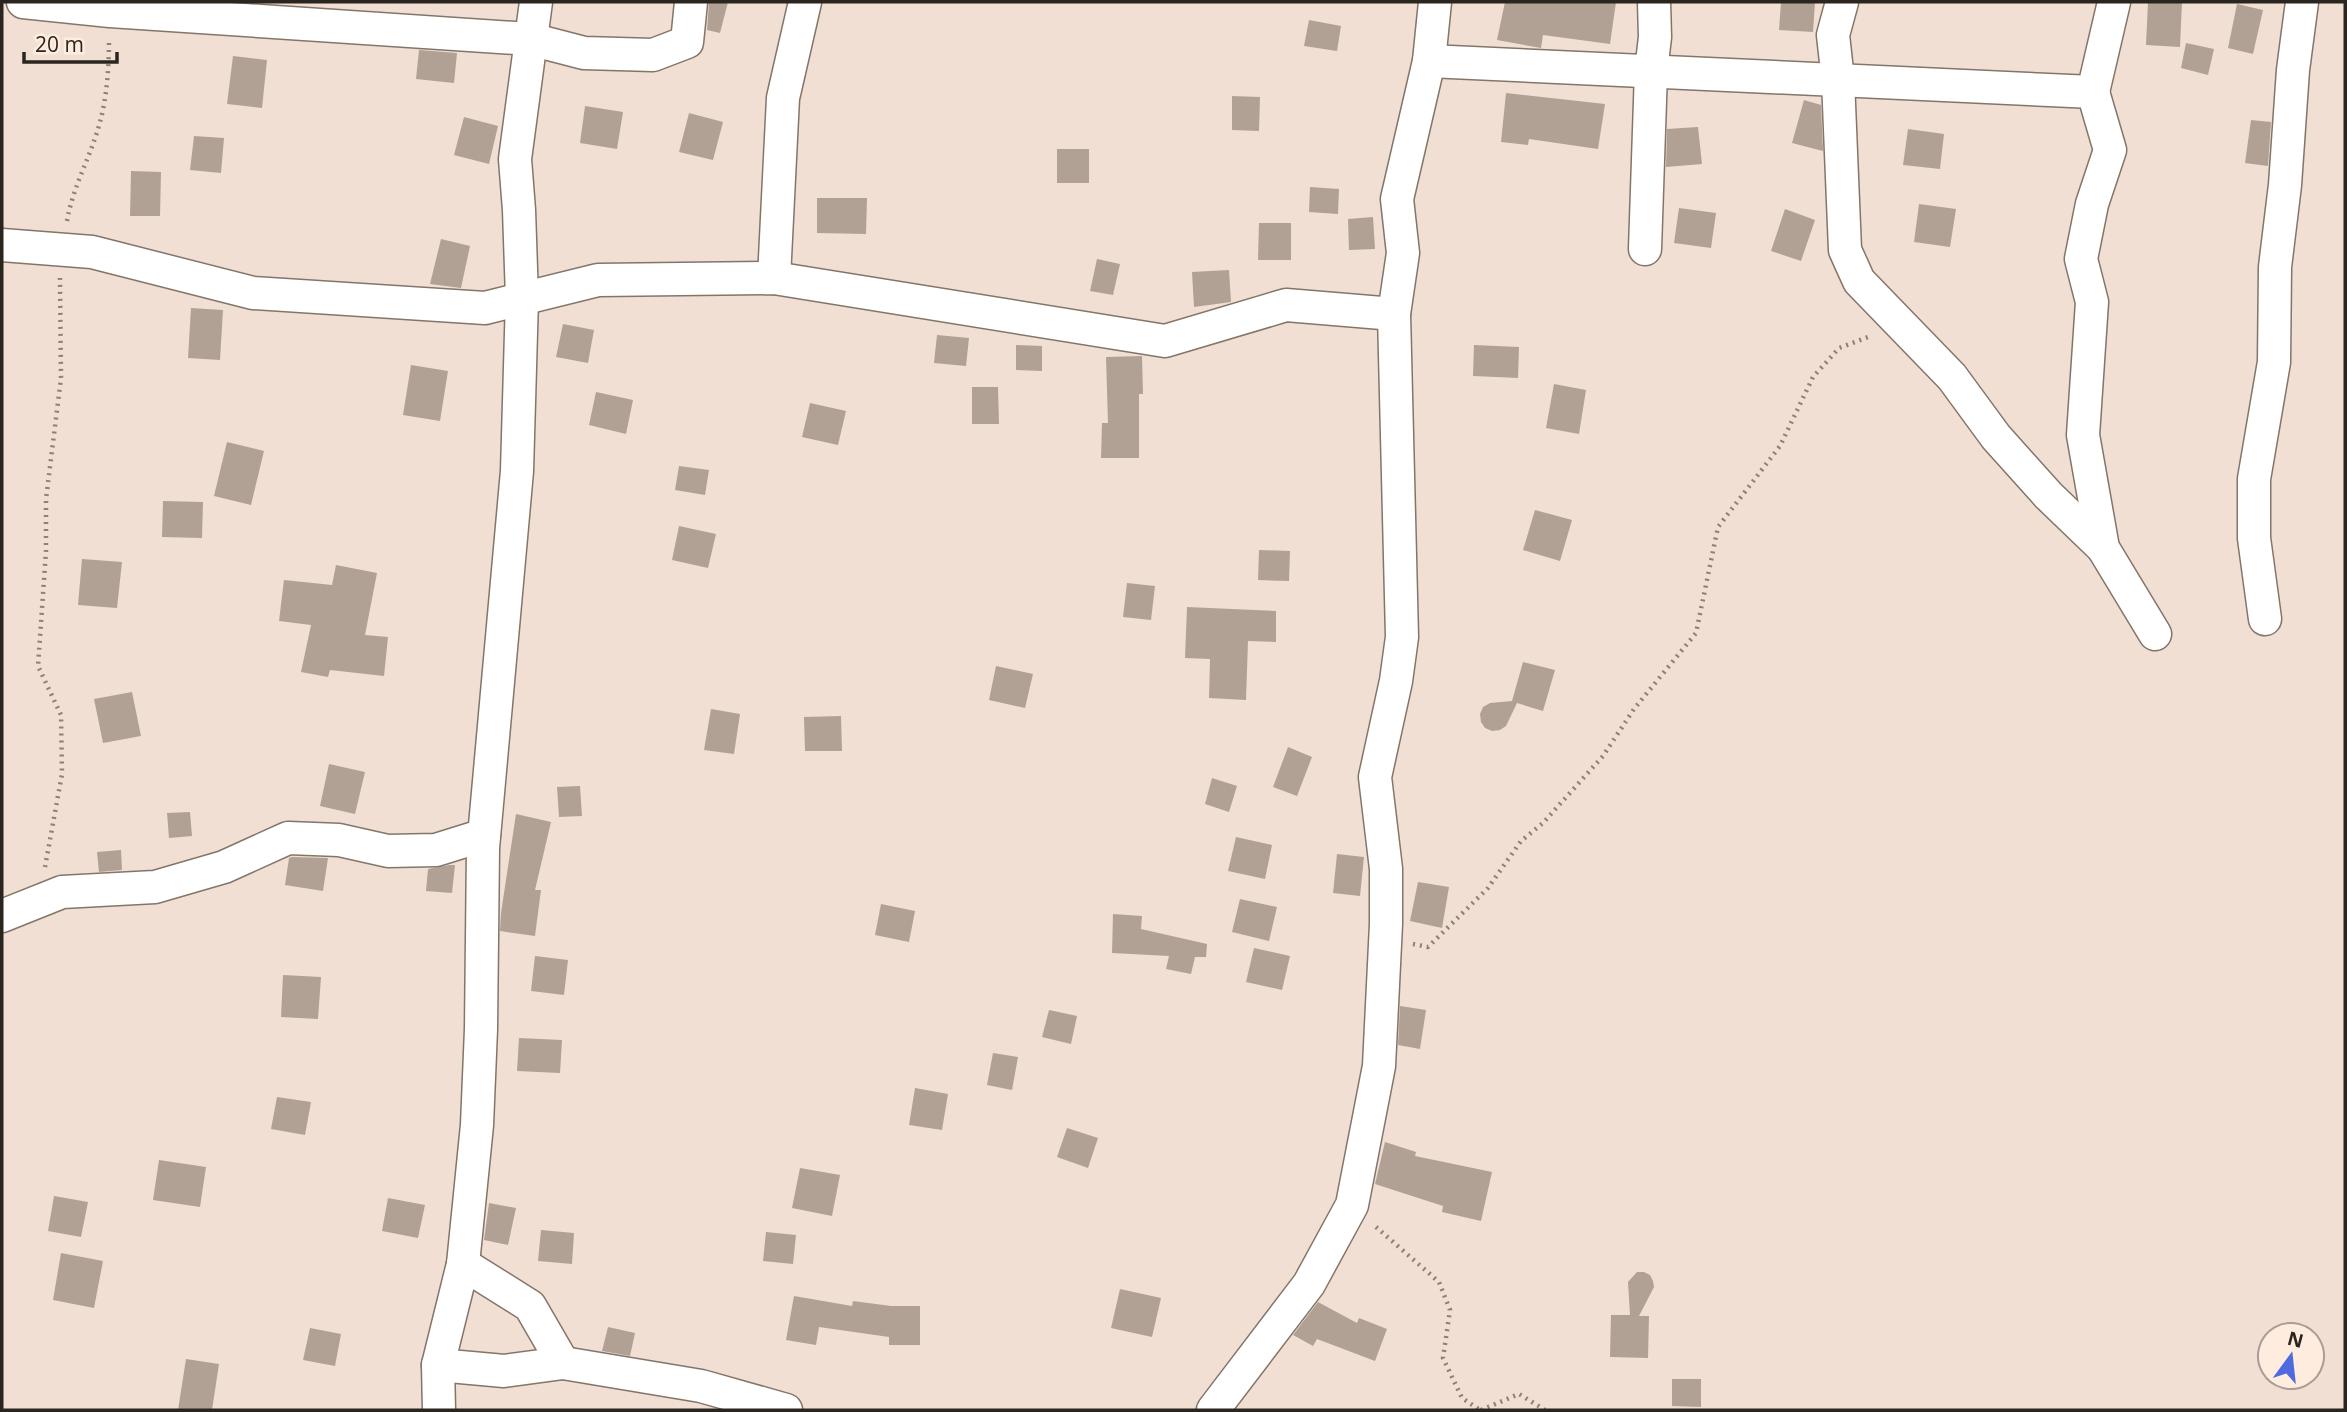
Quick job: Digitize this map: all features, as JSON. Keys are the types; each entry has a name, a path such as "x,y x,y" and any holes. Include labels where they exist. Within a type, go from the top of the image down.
{"street":[{"path":"23,2 110,6 530,39 584,53 653,55 687,42 691,2"},
{"path":"439,1410 438,1365 463,1264 477,1125 484,835 517,471 522,298 514,159 536,2"},
{"path":"774,278 783,98 805,2"},
{"path":"1213,1410 1309,1284 1352,1205 1379,1066 1386,869 1375,777 1396,681 1402,636 1394,314 1403,253 1397,199 1429,61 1435,2"},
{"path":"1645,249 1651,71 1655,37 1654,2"},
{"path":"1842,2 1833,35 1838,80 1845,250 1859,281 1952,377 1996,437 2048,495 2103,548 2155,634"},
{"path":"2103,548 2083,435 2092,302 2081,259 2092,205 2110,150 2093,92 2114,2"},
{"path":"2265,619 2255,538 2254,479 2274,362 2275,267 2286,185 2293,70 2302,2"},
{"path":"1429,61 2093,92"},
{"path":"2,245 92,252 254,293 485,308 598,280 774,278 1165,341 1286,304 1394,314"},
{"path":"12,911 62,892 155,887 224,867 288,838 339,839 388,852 436,850 484,835"},
{"path":"463,1264 530,1306 563,1363"},
{"path":"438,1365 504,1371 563,1363 701,1386 786,1410"}],"path":[{"path":"12,911 45,868 62,774 61,715 38,666 46,551 46,499 61,378 59,290 62,250 71,198 100,121 109,59 110,6"},
{"path":"1385,937 1428,947 1488,888 1521,841 1543,823 1602,756 1634,709 1696,633 1718,527 1780,446 1813,377 1839,348 1874,335"},
{"path":"1352,1205 1439,1282 1450,1310 1443,1358 1462,1398 1480,1410 1519,1395 1545,1410"}],"building":[{"path":"709,2 728,2 720,33 707,30"},
{"path":"1505,2 1616,2 1610,44 1543,35 1541,48 1497,40"},
{"path":"1781,2 1815,2 1813,32 1779,30"},
{"path":"2148,2 2182,2 2180,47 2146,45"},
{"path":"2237,4 2263,10 2253,54 2228,48"},
{"path":"1309,20 1341,26 1337,51 1304,46"},
{"path":"2186,43 2214,49 2208,75 2181,68"},
{"path":"419,50 457,53 454,83 416,79"},
{"path":"233,56 267,60 262,108 227,104"},
{"path":"1506,93 1605,104 1598,149 1529,139 1528,145 1501,142"},
{"path":"1232,96 1260,97 1259,131 1232,130"},
{"path":"1804,100 1821,105 1823,151 1792,143"},
{"path":"585,106 623,112 617,149 580,143"},
{"path":"689,113 723,122 713,160 679,152"},
{"path":"464,117 498,126 489,164 454,155"},
{"path":"2251,120 2271,122 2268,166 2245,163"},
{"path":"1698,127 1702,164 1666,167 1667,129"},
{"path":"1908,129 1944,134 1940,169 1903,165"},
{"path":"194,136 224,138 221,173 190,170"},
{"path":"1057,149 1089,149 1089,183 1057,183"},
{"path":"131,171 161,172 160,216 130,216"},
{"path":"1310,187 1339,189 1338,214 1309,212"},
{"path":"817,198 867,198 866,234 817,233"},
{"path":"1919,204 1956,209 1950,247 1914,242"},
{"path":"1679,208 1716,213 1711,248 1674,243"},
{"path":"1785,209 1815,220 1801,261 1771,251"},
{"path":"1373,217 1375,249 1349,250 1348,219"},
{"path":"1259,223 1291,223 1291,260 1258,260"},
{"path":"441,239 470,246 461,288 430,284"},
{"path":"1097,259 1120,264 1113,295 1090,291"},
{"path":"1229,270 1231,302 1194,307 1192,272"},
{"path":"191,308 223,310 220,360 188,358"},
{"path":"563,324 594,330 588,363 556,357"},
{"path":"937,335 969,338 966,366 934,363"},
{"path":"1016,345 1042,346 1042,371 1016,370"},
{"path":"1474,345 1519,347 1518,378 1473,376"},
{"path":"1142,356 1143,394 1139,394 1139,458 1101,458 1102,423 1108,423 1106,357"},
{"path":"411,365 448,371 440,421 403,415"},
{"path":"1554,384 1586,390 1579,434 1546,428"},
{"path":"972,387 998,387 999,424 972,424"},
{"path":"596,392 633,400 626,434 589,425"},
{"path":"810,403 846,411 838,445 802,437"},
{"path":"227,442 264,451 251,505 214,496"},
{"path":"679,466 709,470 705,495 675,490"},
{"path":"163,501 203,502 202,538 162,537"},
{"path":"1535,510 1572,520 1560,561 1523,550"},
{"path":"679,526 716,534 708,568 672,560"},
{"path":"1259,550 1290,551 1289,581 1258,580"},
{"path":"82,559 122,562 117,608 78,605"},
{"path":"336,565 377,573 365,635 388,637 384,676 330,670 328,677 301,672 311,625 279,621 284,580 332,585"},
{"path":"1127,583 1155,586 1151,620 1123,617"},
{"path":"1187,607 1276,611 1276,642 1248,641 1246,700 1209,698 1210,659 1185,658"},
{"path":"1523,662 1555,670 1543,711 1517,703 1506,726 1492,731 1485,728 1480,714 1483,707 1490,703 1512,701"},
{"path":"996,666 1033,674 1025,708 989,700"},
{"path":"132,692 141,736 103,743 94,699"},
{"path":"711,709 740,714 734,754 704,750"},
{"path":"841,716 842,751 805,751 804,717"},
{"path":"1288,747 1312,757 1297,796 1273,787"},
{"path":"329,764 365,772 355,814 320,806"},
{"path":"1212,778 1237,786 1229,812 1205,804"},
{"path":"580,786 582,816 559,817 557,787"},
{"path":"190,812 192,836 169,838 167,813"},
{"path":"516,814 551,822 535,890 541,890 535,936 500,931"},
{"path":"1236,837 1272,845 1265,879 1228,871"},
{"path":"121,850 122,870 99,872 97,852"},
{"path":"1337,854 1364,857 1360,896 1333,893"},
{"path":"289,858 328,858 323,891 285,885"},
{"path":"455,865 452,893 426,891 428,869"},
{"path":"1418,882 1449,887 1442,928 1410,921"},
{"path":"1240,899 1277,907 1269,941 1232,932"},
{"path":"881,904 915,911 909,942 875,935"},
{"path":"1113,914 1142,916 1141,929 1207,944 1206,957 1195,957 1191,974 1166,969 1169,956 1112,953"},
{"path":"1254,948 1290,956 1282,990 1246,982"},
{"path":"535,956 568,960 564,995 531,991"},
{"path":"283,975 321,977 318,1019 281,1017"},
{"path":"1400,1006 1426,1010 1420,1049 1398,1045"},
{"path":"1049,1010 1077,1016 1071,1044 1042,1037"},
{"path":"519,1038 562,1040 560,1073 517,1071"},
{"path":"993,1053 1018,1057 1012,1090 987,1085"},
{"path":"915,1088 948,1094 942,1130 909,1125"},
{"path":"277,1097 311,1102 305,1135 271,1129"},
{"path":"1067,1128 1098,1138 1088,1168 1057,1157"},
{"path":"1385,1142 1416,1152 1415,1156 1492,1172 1481,1221 1442,1212 1443,1206 1375,1184"},
{"path":"159,1160 206,1167 200,1207 153,1200"},
{"path":"800,1168 840,1175 832,1216 792,1208"},
{"path":"54,1196 88,1202 81,1237 48,1231"},
{"path":"388,1198 425,1205 418,1238 382,1231"},
{"path":"489,1203 516,1208 508,1245 484,1240"},
{"path":"541,1230 574,1233 572,1264 538,1261"},
{"path":"766,1232 796,1235 793,1264 763,1261"},
{"path":"61,1253 103,1261 94,1308 53,1300"},
{"path":"1637,1272 1650,1275 1654,1287 1639,1316 1649,1316 1648,1358 1610,1357 1611,1315 1630,1315 1628,1282"},
{"path":"1120,1289 1161,1298 1152,1337 1111,1328"},
{"path":"794,1296 852,1306 853,1301 891,1306 920,1306 920,1345 889,1345 889,1337 819,1327 816,1345 786,1340"},
{"path":"1318,1302 1357,1323 1359,1318 1387,1329 1375,1361 1317,1339 1313,1346 1293,1335"},
{"path":"608,1327 635,1333 630,1356 602,1351"},
{"path":"310,1328 341,1334 335,1366 303,1360"},
{"path":"186,1359 219,1364 212,1410 178,1410"},
{"path":"1672,1379 1701,1379 1701,1407 1672,1406"}]}
